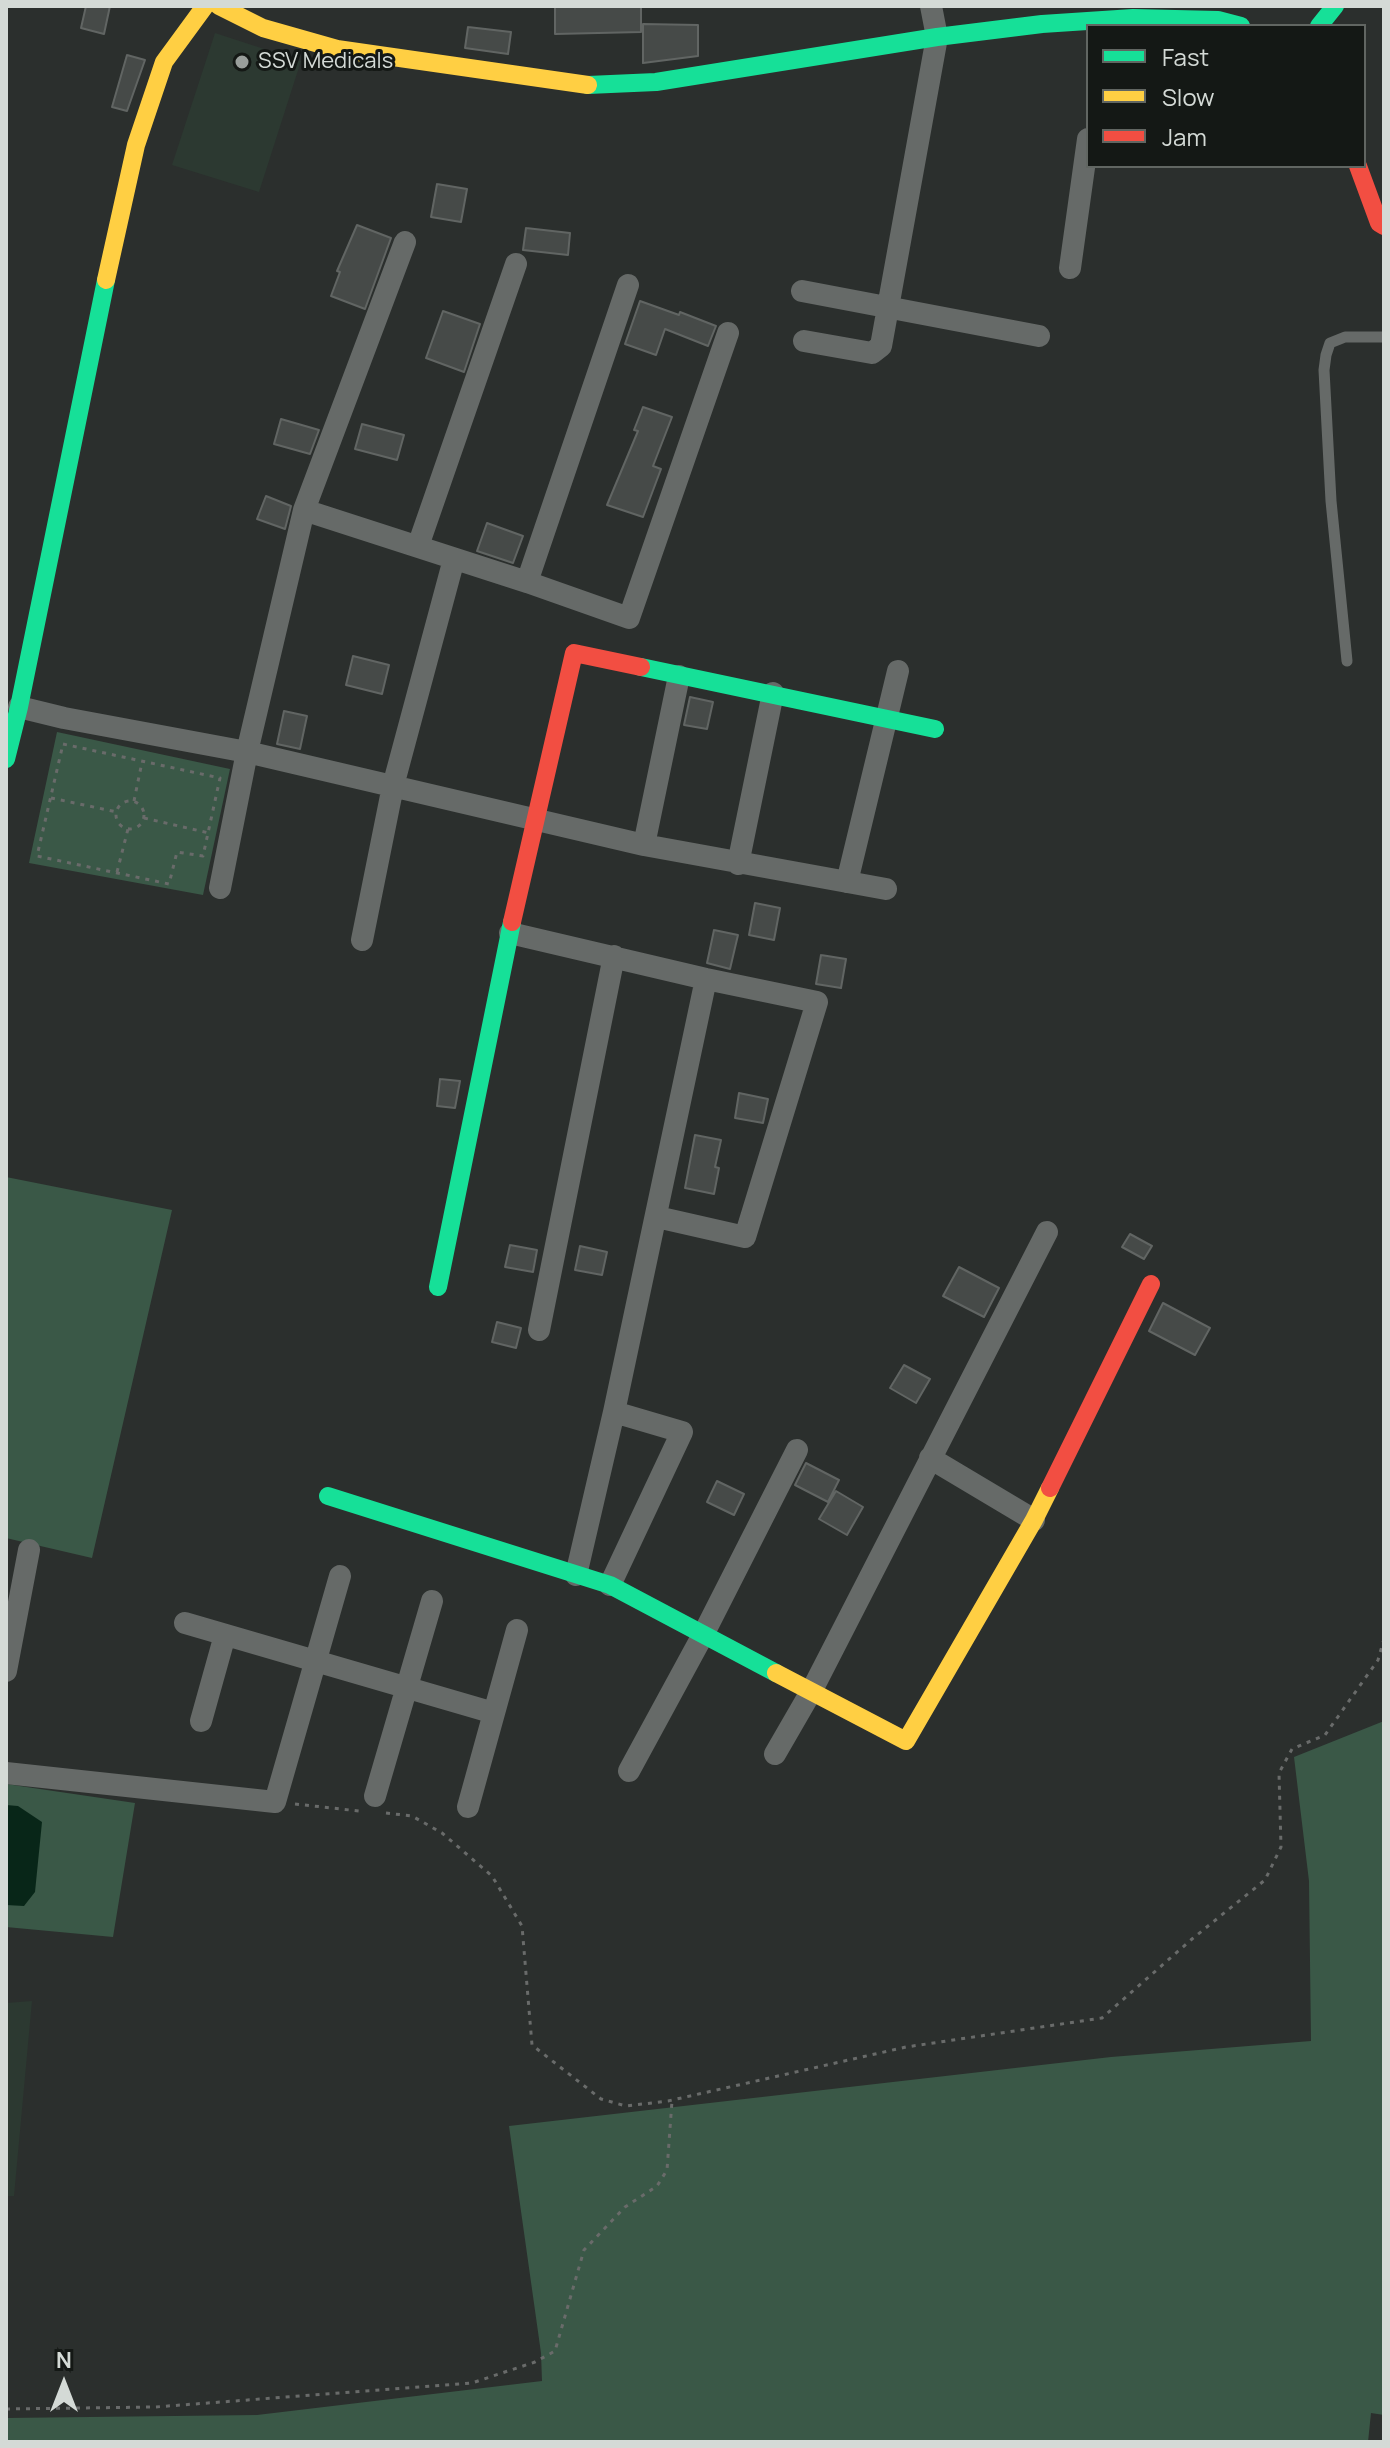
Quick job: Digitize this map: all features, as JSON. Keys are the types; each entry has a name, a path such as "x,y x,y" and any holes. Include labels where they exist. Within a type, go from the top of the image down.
{"street":[{"path":"6,759 118,218 136,145 164,62 205,6"},
{"path":"219,6 263,28 337,49 588,85 656,82 937,37 1040,15 1104,22 1133,12 1233,24"},
{"path":"804,341 872,353 881,346 937,37 931,6"},
{"path":"1321,24 1335,6"},
{"path":"1070,268 1086,153"},
{"path":"1359,168 1379,223 1384,226"},
{"path":"220,888 247,752 304,510 405,242"},
{"path":"418,546 516,264"},
{"path":"527,582 628,285"},
{"path":"802,291 1039,336"},
{"path":"304,510 629,618 728,333"},
{"path":"362,940 393,786 454,559"},
{"path":"438,1287 510,933 574,653 935,729"},
{"path":"847,882 898,671"},
{"path":"644,845 679,676"},
{"path":"738,864 773,693"},
{"path":"19,707 247,752 644,845 886,889"},
{"path":"510,933 817,1002 745,1237 657,1217"},
{"path":"539,1330 614,956"},
{"path":"576,1575 657,1217 706,979"},
{"path":"775,1754 812,1690 1047,1232"},
{"path":"328,1496 610,1585 906,1741 1034,1520 1151,1284"},
{"path":"610,1585 682,1432 614,1412"},
{"path":"629,1771 704,1633 797,1450"},
{"path":"930,1458 1034,1520"},
{"path":"6,1671 29,1550"},
{"path":"6,1773 275,1802 340,1576"},
{"path":"374,1807 432,1601"},
{"path":"185,1623 494,1713"},
{"path":"468,1807 517,1630"},
{"path":"201,1721 225,1635"}],"lane":[{"path":"1347,661 1331,501 1326,355 1330,343 1345,337 1384,337"}],"path":[{"path":"203,856 177,852 169,884 37,856 63,744 220,778"},
{"path":"134,801 142,761"},
{"path":"51,798 117,812"},
{"path":"134,801 142,807 144,818 137,827 128,829 120,825 117,812 125,802 134,801"},
{"path":"144,818 209,833"},
{"path":"117,873 128,829"},
{"path":"275,1802 374,1807 412,1816 442,1833 492,1876 522,1926 532,2045 601,2099 626,2106 672,2101 906,2047 1102,2018 1265,1880 1281,1847 1279,1773 1292,1749 1325,1735 1378,1660 1384,1639"},
{"path":"6,2409 155,2407 472,2383 535,2362 555,2351 584,2250 625,2207 657,2186 667,2170 672,2101"}],"shaded area":[{"path":"215,33 301,61 259,192 172,165"},
{"path":"57,732 230,769 203,895 29,863"},
{"path":"6,1177 172,1210 92,1558 6,1538"},
{"path":"1384,1721 1384,2415 1371,2413 1368,2442 6,2442 6,2418 257,2415 542,2381 541,2353 509,2126 1111,2057 1311,2041 1309,1881 1294,1757"},
{"path":"6,1784 135,1803 113,1937 6,1927"},
{"path":"6,1805 18,1806 42,1822 35,1892 24,1906 6,1905"},
{"path":"32,2001 14,2196 6,2196 6,2003"}],"building":[{"path":"86,6 110,6 104,34 81,28"},
{"path":"555,6 641,6 641,32 555,34"},
{"path":"643,24 698,25 698,56 643,63"},
{"path":"468,27 511,32 508,54 465,48"},
{"path":"127,55 145,60 127,111 112,107"},
{"path":"437,184 467,189 461,222 431,217"},
{"path":"357,225 391,238 365,309 331,296 340,272 337,271"},
{"path":"526,228 570,233 568,255 523,250"},
{"path":"640,301 716,326 708,346 665,329 656,355 625,344"},
{"path":"443,311 480,324 464,372 426,358"},
{"path":"643,407 672,417 653,466 661,469 643,517 607,505 638,431 634,430"},
{"path":"281,419 319,430 310,454 274,444"},
{"path":"362,424 404,435 397,460 355,449"},
{"path":"266,496 291,506 285,529 257,519"},
{"path":"487,523 523,536 513,563 477,551"},
{"path":"353,656 389,665 382,694 346,685"},
{"path":"690,697 713,702 707,729 684,725"},
{"path":"284,711 307,716 300,749 277,744"},
{"path":"755,903 780,908 774,940 749,935"},
{"path":"714,930 738,935 730,969 707,963"},
{"path":"821,955 846,959 841,988 816,984"},
{"path":"440,1079 460,1081 455,1108 437,1106"},
{"path":"739,1093 768,1099 763,1123 735,1118"},
{"path":"695,1135 721,1140 715,1167 719,1168 714,1194 685,1188"},
{"path":"1130,1234 1152,1246 1144,1259 1122,1247"},
{"path":"510,1245 537,1250 533,1272 505,1267"},
{"path":"580,1246 607,1252 602,1275 575,1270"},
{"path":"959,1267 999,1288 984,1317 943,1296"},
{"path":"1163,1303 1210,1328 1195,1355 1149,1331"},
{"path":"497,1322 521,1328 516,1348 492,1342"},
{"path":"904,1365 930,1379 916,1403 890,1388"},
{"path":"806,1463 839,1480 828,1502 795,1485"},
{"path":"717,1481 744,1494 734,1515 707,1502"},
{"path":"836,1491 863,1507 847,1535 819,1519"}],"traffic: fast":[{"path":"1321,24 1335,6"},
{"path":"588,85 656,82 937,37 1042,24 1133,18 1218,20 1233,24"},
{"path":"6,759 106,280"},
{"path":"641,667 935,729"},
{"path":"438,1287 512,922"},
{"path":"328,1496 610,1585 776,1673"}],"traffic: slow":[{"path":"106,280 136,145 164,62 205,6"},
{"path":"219,6 263,28 337,49 588,85"},
{"path":"776,1673 906,1741 1050,1488"}],"traffic: jam":[{"path":"1359,168 1379,223 1384,226"},
{"path":"512,922 574,653 641,667"},
{"path":"1050,1488 1151,1284"}],"place":[{"name":"SSV Medicals","path":"242,62"}]}
